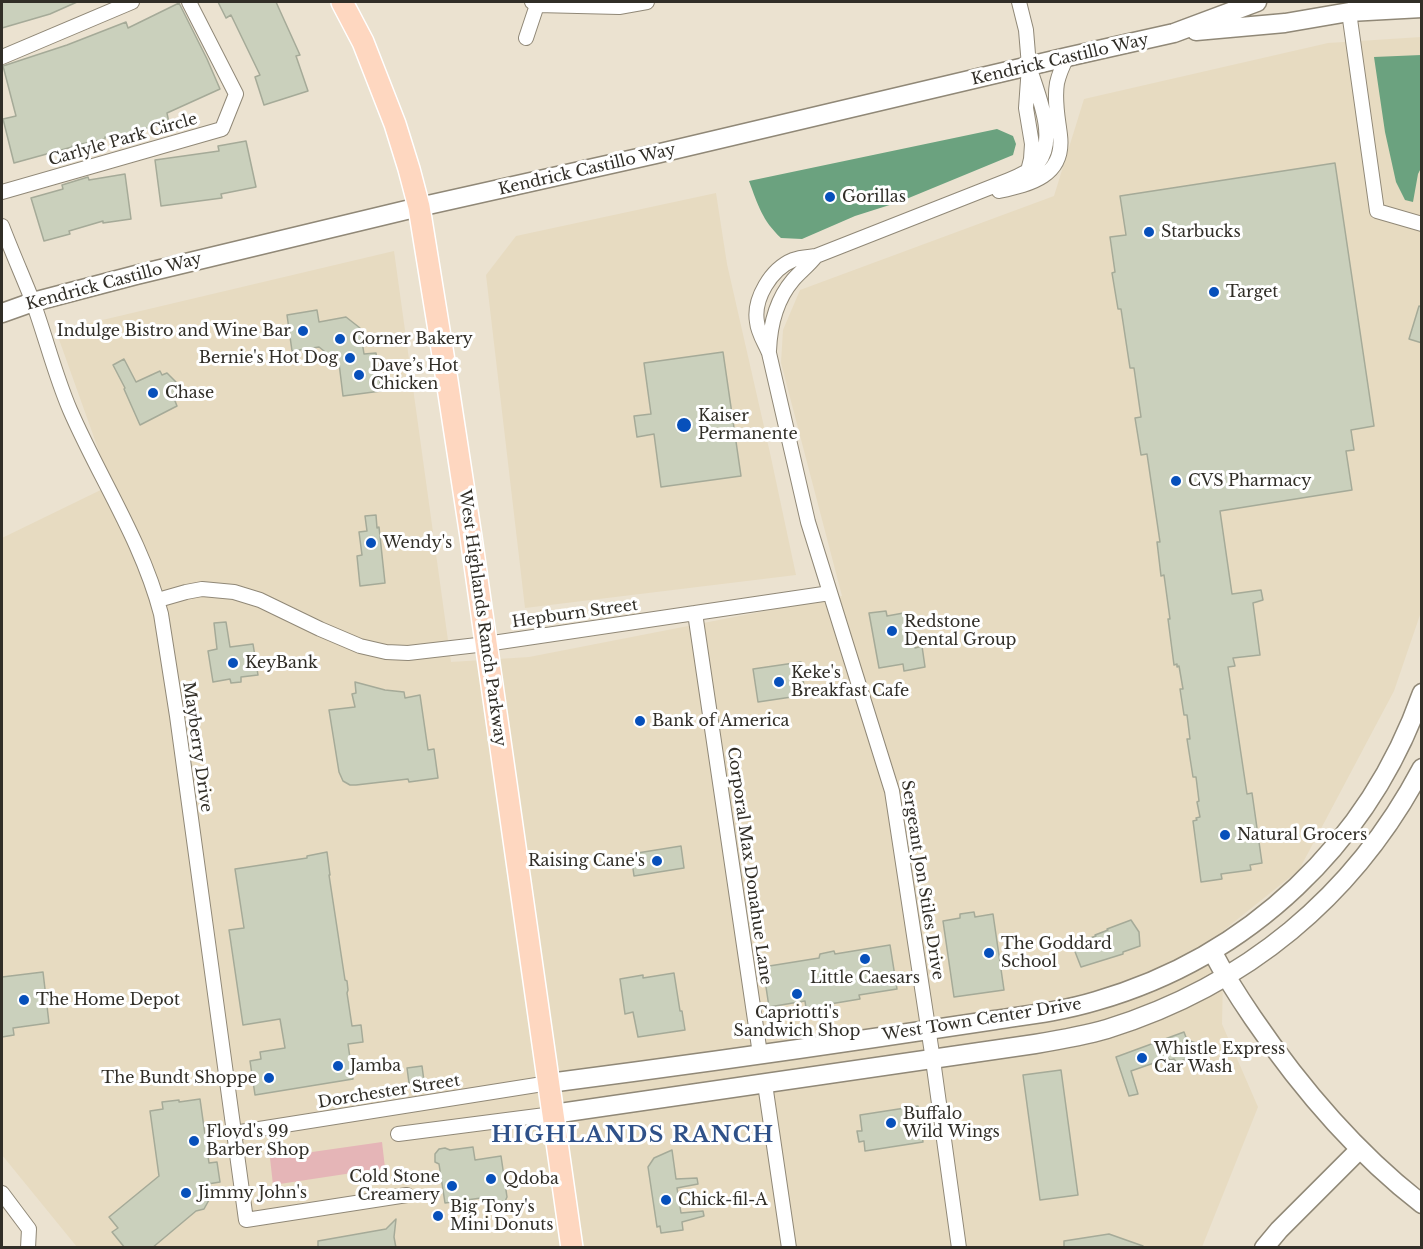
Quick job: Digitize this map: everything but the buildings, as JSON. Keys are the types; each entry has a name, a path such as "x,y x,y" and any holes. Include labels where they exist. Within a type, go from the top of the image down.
{"main road":[{"name":"West Highlands Ranch Parkway","path":"342,2 363,42 391,114 419,207 486,644 572,1248"}],"street":[{"path":"2,57 132,2"},
{"name":"Carlyle Park Circle","path":"2,192 222,129 236,94 189,2"},
{"path":"526,38 535,3 619,7 647,2"},
{"name":"Sergeant Jon Stiles Drive","path":"959,1248 892,791 804,507 769,353 757,324 757,306 770,280 786,263 798,258 816,256 1014,178 1037,163 1042,155 1046,138 1042,108 1029,66 1026,30 1019,2"},
{"name":"Kendrick Castillo Way","path":"1174,33 1257,2"},
{"name":"Kendrick Castillo Way","path":"2,313 33,302 136,274 1174,33 1285,23 1349,12 1422,8"},
{"path":"1349,12 1377,211 1422,224"},
{"name":"Sergeant Jon Stiles Drive","path":"958,200 1031,183 1045,176 1053,166 1059,155 1061,142 1056,104 1058,81 1067,57"},
{"name":"Mayberry Drive","path":"2,226 33,302 70,410 129,529 158,600 177,716 246,1220 407,1195"},
{"name":"Sergeant Jon Stiles Drive","path":"769,353 771,330 780,300 791,283 816,256"},
{"name":"Hepburn Street","path":"158,600 202,589 234,592 260,600 366,648 386,652 423,652 830,593"},
{"name":"Corporal Max Donahue Lane","path":"695,613 760,1054"},
{"name":"West Town Center Drive","path":"549,1083 1035,1014 1094,1002 1153,981 1212,951 1251,925 1282,901 1312,871 1344,835 1369,801 1406,734 1422,693"},
{"name":"West Town Center Drive","path":"553,1114 933,1060 1076,1037 1165,1007 1226,977 1288,933 1334,891 1382,834 1422,768"},
{"path":"1212,951 1226,977 1285,1063 1309,1092 1391,1180 1422,1204"},
{"name":"Dorchester Street","path":"234,1133 549,1083"},
{"path":"765,1084 789,1248"},
{"path":"398,1134 553,1114"},
{"path":"1264,1248 1360,1149"},
{"path":"2,1193 29,1229 28,1248"}],"shaded area":[{"path":"1421,37 1421,612 1394,691 1299,870 1224,930 1222,1024 1258,1107 1202,1247 77,1247 2,1155 2,538 111,485 56,331 394,251 451,662 529,657 842,596 781,363 783,330 800,290 1054,196 1084,99 1328,43"},
{"path":"1421,55 1421,168 1413,202 1405,200 1396,182 1385,132 1374,57"},
{"path":"997,129 1013,136 1016,144 1013,155 802,239 781,238 769,225 761,212 749,181"},
{"path":"716,193 727,264 796,575 525,608 486,275 516,236"},
{"path":"382,1142 385,1168 273,1185 270,1158"}],"place":[{"name":"Gorillas","path":"830,197"},
{"name":"Starbucks","path":"1149,232"},
{"name":"Target","path":"1214,292"},
{"name":"Indulge Bistro and Wine Bar","path":"303,331"},
{"name":"Corner Bakery","path":"340,339"},
{"name":"Bernie's Hot Dog","path":"350,358"},
{"name":"Dave’s Hot Chicken","path":"359,375"},
{"name":"Chase","path":"153,393"},
{"name":"Kaiser Permanente","path":"684,425"},
{"name":"CVS Pharmacy","path":"1176,481"},
{"name":"Wendy's","path":"371,543"},
{"name":"Redstone Dental Group","path":"892,631"},
{"name":"KeyBank","path":"233,663"},
{"name":"Keke's Breakfast Cafe","path":"779,682"},
{"name":"Bank of America","path":"640,721"},
{"name":"Natural Grocers","path":"1225,835"},
{"name":"Raising Cane's","path":"657,861"},
{"name":"The Goddard School","path":"989,953"},
{"name":"Little Caesars","path":"865,959"},
{"name":"Capriotti's Sandwich Shop","path":"797,994"},
{"name":"The Home Depot","path":"24,1000"},
{"name":"Whistle Express Car Wash","path":"1142,1058"},
{"name":"Jamba","path":"338,1066"},
{"name":"The Bundt Shoppe","path":"269,1078"},
{"name":"Buffalo Wild Wings","path":"891,1123"},
{"name":"Floyd's 99 Barber Shop","path":"194,1141"},
{"name":"Qdoba","path":"491,1179"},
{"name":"Cold Stone Creamery","path":"452,1186"},
{"name":"Jimmy John's","path":"186,1193"},
{"name":"Chick-fil-A","path":"666,1200"},
{"name":"Big Tony's Mini Donuts","path":"438,1216"}],"district":[{"name":"HIGHLANDS RANCH","path":"633,1136"}]}
